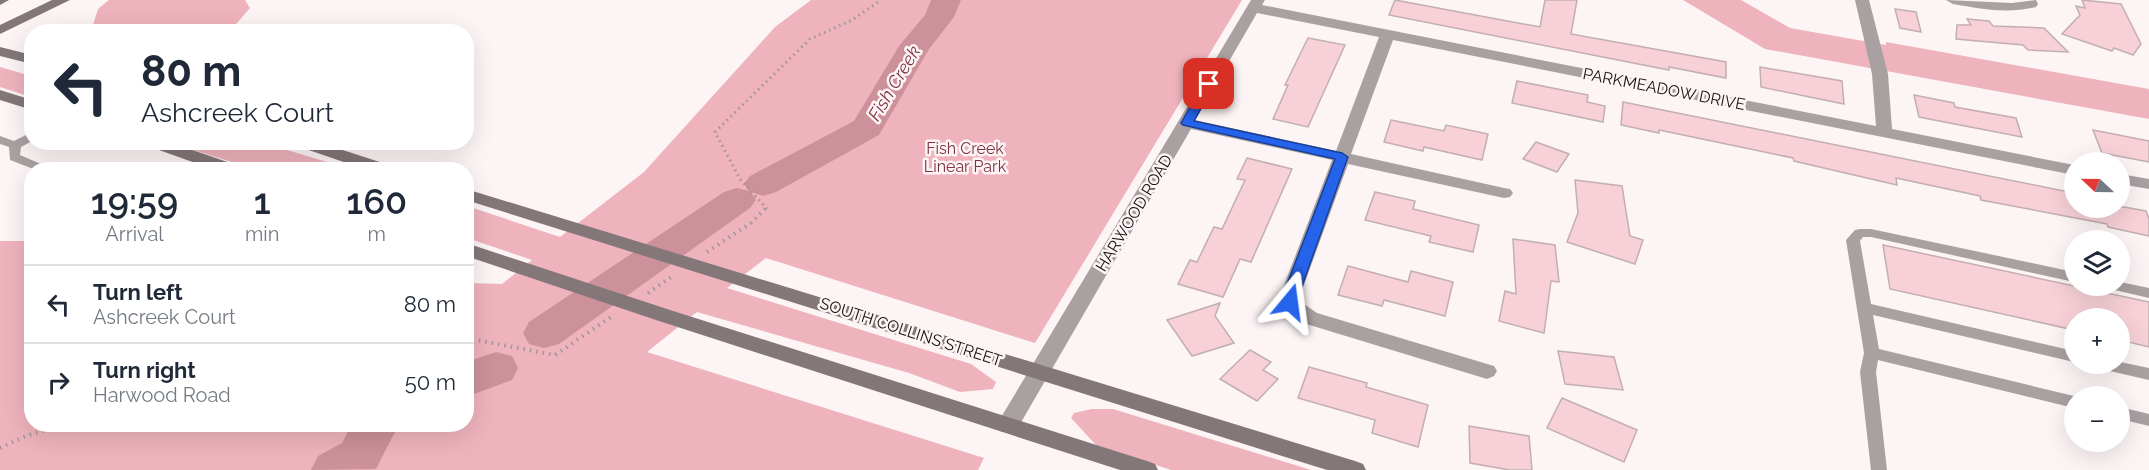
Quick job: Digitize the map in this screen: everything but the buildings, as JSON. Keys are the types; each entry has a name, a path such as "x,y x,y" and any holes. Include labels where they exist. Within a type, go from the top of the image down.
{"main road":[{"path":"0,30 63,0"},
{"path":"0,51 24,58"},
{"path":"0,94 24,102"},
{"path":"174,150 210,162"},
{"path":"325,150 361,162"},
{"name":"SOUTH COLLINS STREET","path":"474,196 722,271 1039,373 1355,470"},
{"path":"474,252 663,315 1147,470"}],"street":[{"path":"1862,0 1880,74 1884,132"},
{"path":"1953,0 2004,7 2020,7 2030,2"},
{"name":"PARKMEADOW DRIVE","path":"1256,4 1387,35 2064,168"},
{"name":"HARWOOD ROAD","path":"1008,425 1256,4"},
{"path":"1387,35 1291,292 1290,302 1296,310 1310,318 1487,371"},
{"path":"1187,123 1504,194"},
{"path":"2130,181 2149,184"}],"lane":[{"path":"0,140 15,145 24,140"},
{"path":"15,145 14,157 27,162"},
{"path":"1879,470 1868,372 1872,353 1853,240 1860,233 1871,232 2064,275"},
{"path":"2130,289 2149,293"},
{"path":"1864,308 2064,355"},
{"path":"1872,353 2064,400"},
{"path":"2130,370 2149,374"},
{"path":"2130,415 2149,420"}],"path":[{"path":"702,256 751,223 768,208 740,179 715,132 810,39 852,20 881,0"},
{"path":"643,296 682,269"},
{"path":"474,340 555,355 624,309"},
{"path":"0,448 39,432"}],"green space":[{"path":"109,0 245,0 250,8 236,24 93,24 98,9"},
{"name":"Fish Creek Linear Park","path":"811,0 1242,0 1035,343 766,258 727,288 971,364 996,382 993,389 960,392 909,373 697,312 647,352 984,458 978,470 0,470 0,241 24,241 24,432 474,432 474,283 502,284 532,260 474,240 474,208 560,237 644,172 775,27"},
{"path":"1683,0 1741,0 1790,28 1886,45 1886,42 2149,89 2149,119 1765,49"},
{"path":"0,67 24,74 24,95 0,87"},
{"path":"193,150 287,150 327,162 232,162"},
{"path":"1092,409 1113,409 1311,470 1171,470 1096,445 1071,418 1074,413"}],"waterway":[{"name":"Fish Creek","path":"763,184 867,128 915,46 939,17 946,0"},
{"name":"Fish Creek","path":"544,333 737,200"},
{"name":"Fish Creek","path":"474,378 496,368"},
{"name":"Fish Creek","path":"335,470 359,456 372,432"}],"route":[{"path":"1209,84 1187,123 1342,157 1291,292 1290,302"}]}
